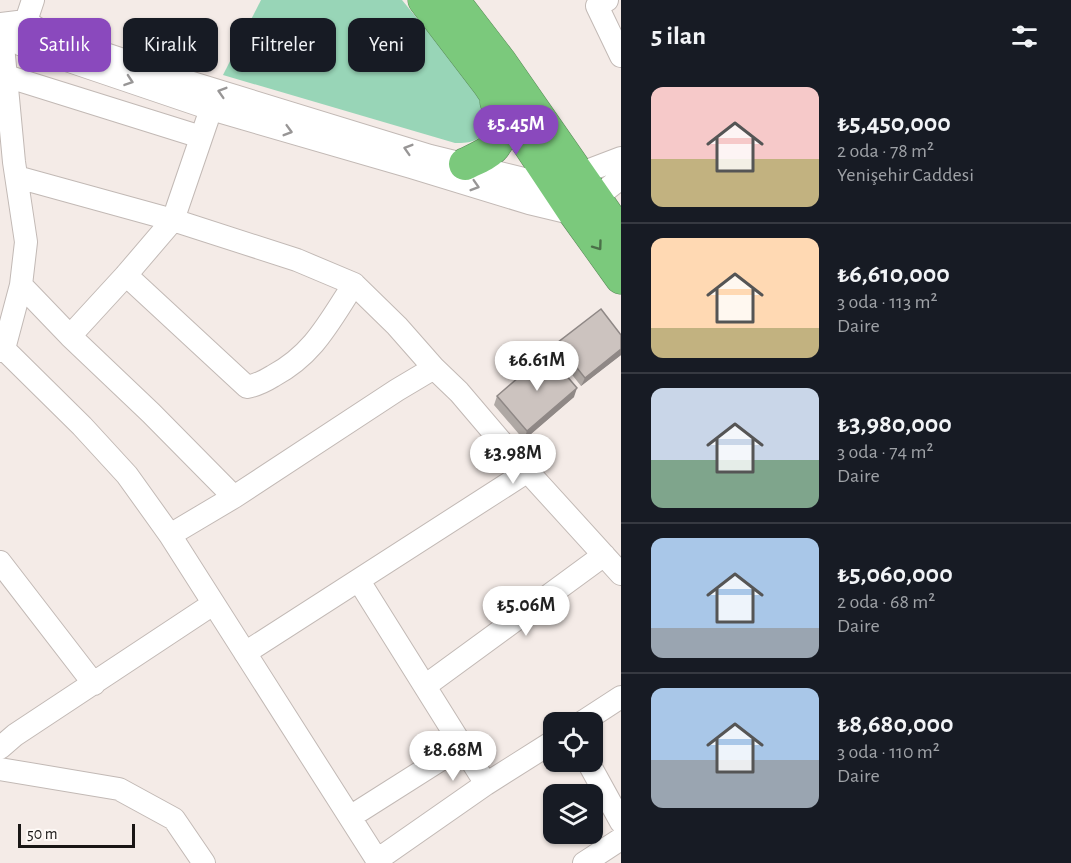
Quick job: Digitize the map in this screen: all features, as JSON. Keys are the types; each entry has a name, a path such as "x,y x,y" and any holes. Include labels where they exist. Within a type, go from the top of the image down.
{"highway":[{"path":"424,0 576,193 621,235"},
{"path":"453,0 500,61 576,193 621,278"},
{"path":"465,164 489,152 500,140 505,123 489,85"}],"street":[{"path":"607,0 597,6 620,48"},
{"path":"1,24 29,10 45,34 177,79 430,156 576,193"},
{"path":"1,24 22,45 211,109 529,203 576,193 621,178"},
{"path":"1,24 16,177 27,242 21,285 2,350 81,426 126,475 170,535 378,861 486,784 543,748"},
{"path":"6,76 201,137"},
{"path":"70,336 173,220 211,109"},
{"path":"576,193 621,158"},
{"path":"16,177 173,220 297,260 354,284 459,392 621,574"},
{"path":"126,275 247,387 257,385 285,370 308,351 322,334 354,284"},
{"path":"21,285 234,497"},
{"path":"170,535 234,497 434,368"},
{"path":"245,653 528,471"},
{"path":"425,686 604,555"},
{"path":"0,562 94,684"},
{"path":"358,581 486,784"},
{"path":"0,748 15,735 213,604"},
{"path":"598,712 621,697"},
{"path":"350,817 462,746"},
{"path":"0,769 119,789 174,819 204,863"},
{"path":"594,772 621,822"},
{"path":"584,863 621,839"}],"green space":[{"path":"261,0 402,0 417,18 348,18 348,72 425,72 425,28 466,78 484,107 490,128 474,140 455,143 223,75 230,61 230,72 336,72 336,18 252,18"}],"building":[{"path":"601,309 621,335 621,349 585,378 557,343"},
{"path":"547,353 577,388 527,431 497,396"}]}
